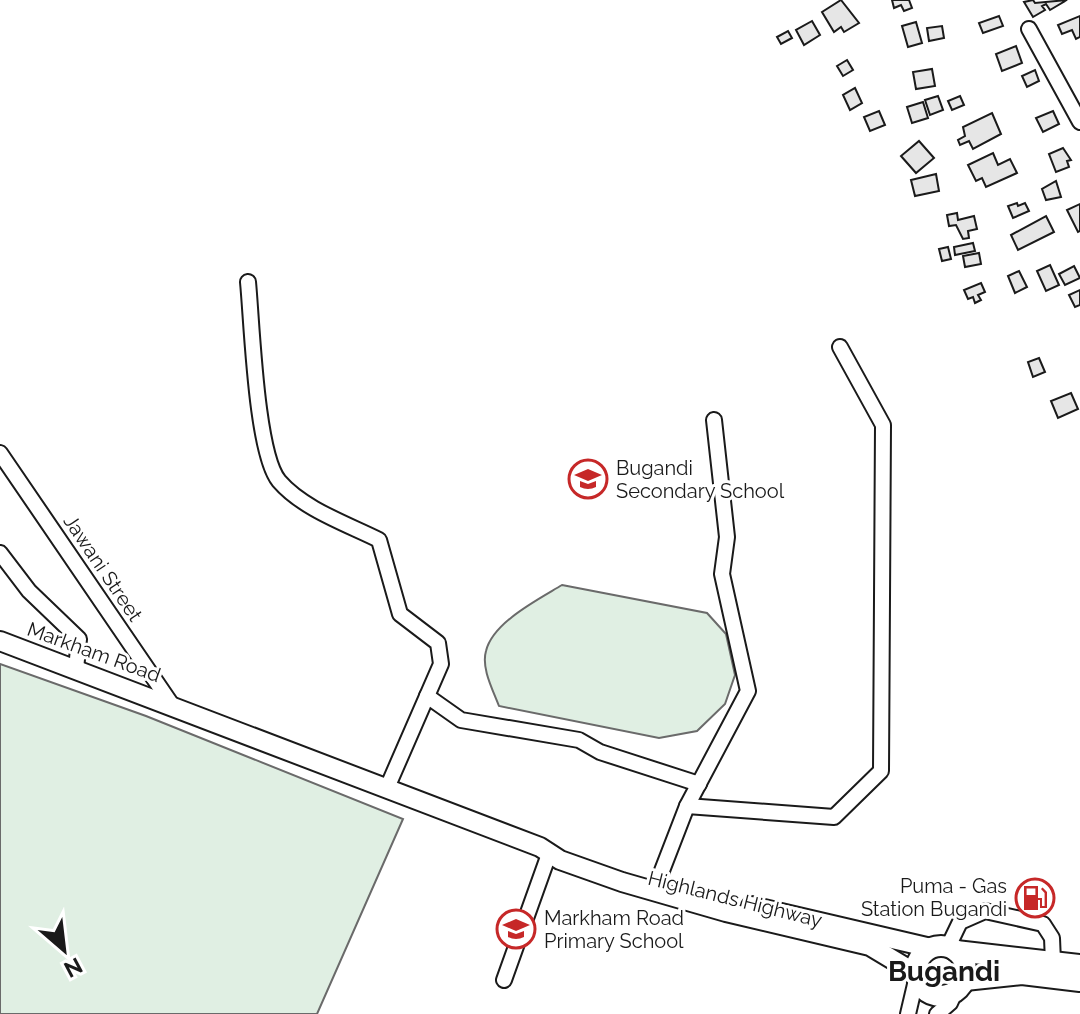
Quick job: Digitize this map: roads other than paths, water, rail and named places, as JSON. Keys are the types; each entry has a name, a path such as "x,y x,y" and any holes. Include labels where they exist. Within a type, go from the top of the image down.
{"highway":[{"path":"945,948 965,964 960,986"},
{"path":"1080,965 945,948 921,955 916,976 928,994 937,997 960,986 1022,974 1080,981"}],"main road":[{"name":"Markham Road","path":"0,641 172,705"},
{"name":"Highlands Highway","path":"172,705 622,882 726,912 870,946 916,976"},
{"name":"Highlands Highway","path":"544,850 574,853 658,881 945,948"}],"street":[{"path":"1029,29 1080,122"},
{"path":"248,282 265,449 278,479 303,501 379,540 400,614 438,643 441,664 387,788"},
{"path":"687,806 834,817 881,771 883,425 840,347"},
{"path":"658,881 687,806 748,691 722,574 727,537 714,420"},
{"name":"Jawani Street","path":"0,453 172,705"},
{"path":"0,553 29,591 79,639 76,669"},
{"path":"427,696 461,720 579,740 600,752 699,784"},
{"path":"504,980 544,850"},
{"path":"945,948 960,922 985,911 1043,924 1052,938 1053,962"},
{"path":"908,1014 916,976"},
{"path":"937,1014 950,1003 960,986"}],"place":[{"name":"Bugandi Secondary School","path":"588,479"},
{"name":"Puma - Gas Station Bugandi","path":"1035,898"},
{"name":"Markham Road Primary School","path":"516,929"}],"district":[{"name":"Bugandi","path":"944,971"}]}
